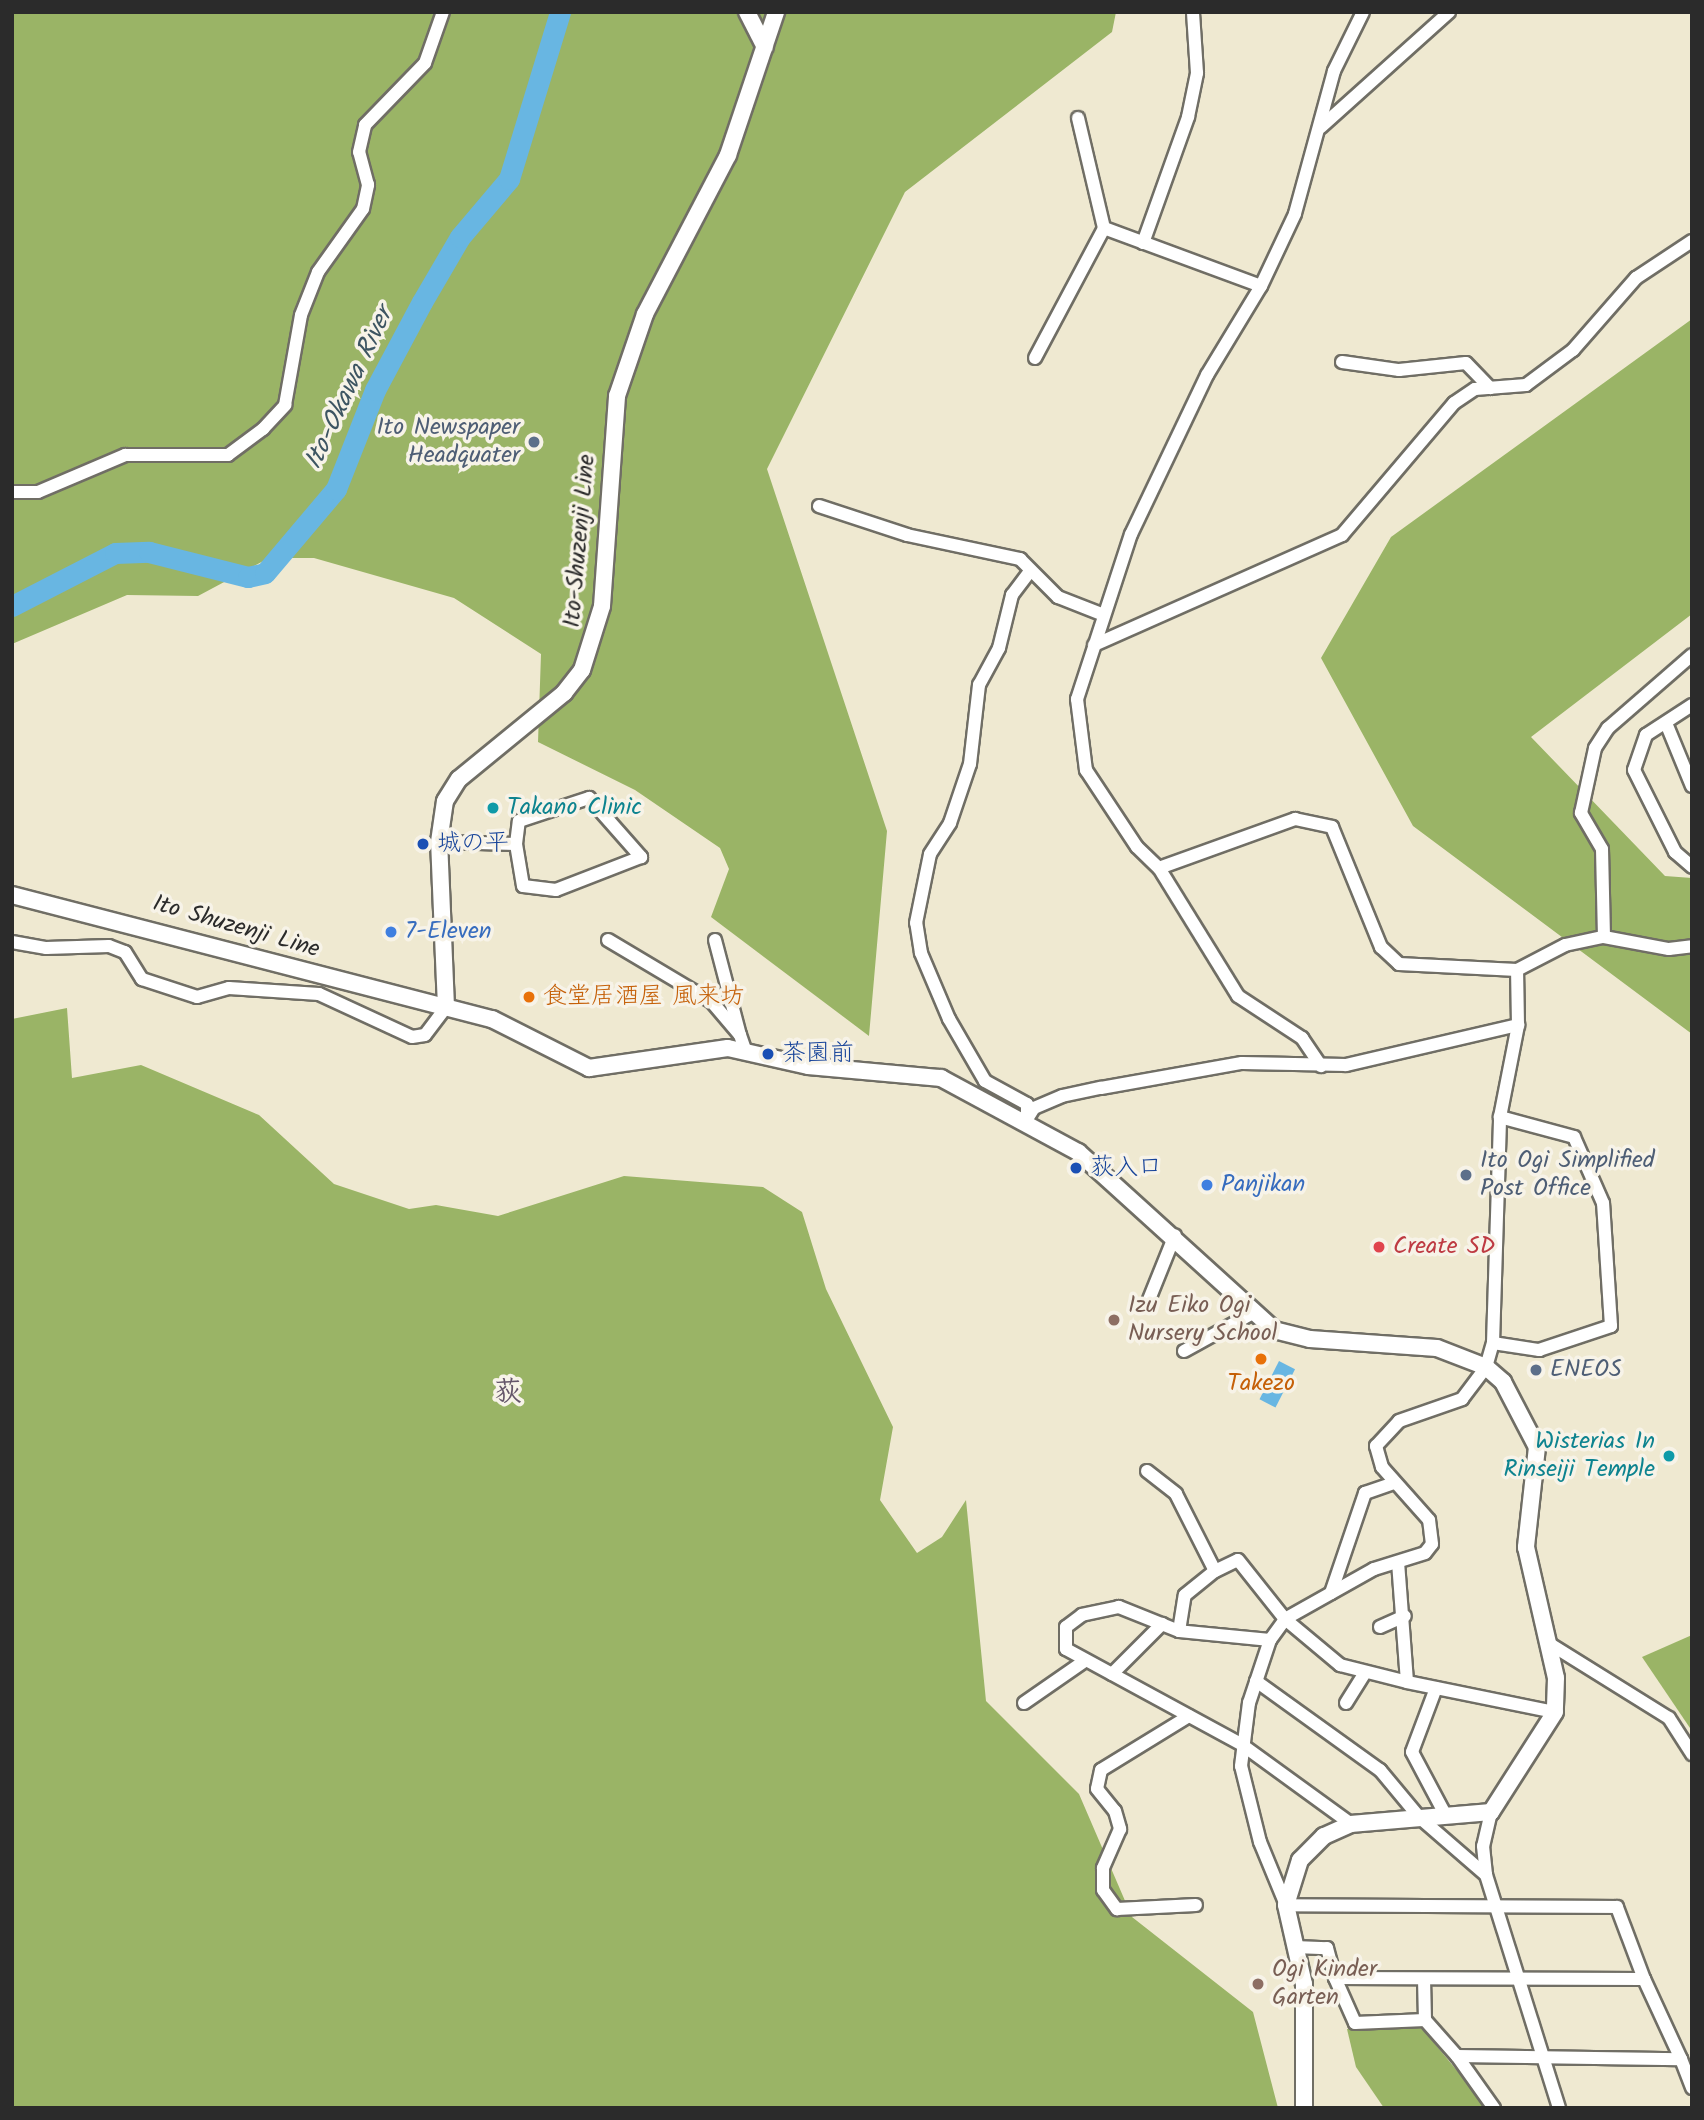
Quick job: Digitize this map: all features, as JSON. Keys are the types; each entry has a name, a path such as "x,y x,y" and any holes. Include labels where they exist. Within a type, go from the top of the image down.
{"main road":[{"path":"747,12 765,47"},
{"name":"Ito-Shuzenji Line","path":"446,1007 439,842 445,801 459,779 564,693 582,670 602,606 611,440 623,373 645,314 728,155 776,12"},
{"name":"Ito Shuzenji Line","path":"12,895 446,1007 525,1031 589,1069 698,1048 746,1052 807,1066 941,1078 1027,1119 1078,1152 1175,1235 1251,1314 1273,1330 1310,1339 1437,1348 1486,1367"},
{"path":"1304,2108 1304,1984 1286,1905 1300,1860 1324,1836 1351,1824 1491,1812 1555,1712 1550,1644 1526,1547 1537,1447 1515,1398 1486,1367"}],"street":[{"path":"12,492 38,492 125,455 228,455 278,413 294,379 301,315 318,272 363,209 368,185 359,152 365,125 425,63 443,12"},
{"path":"1143,243 1188,117 1197,73 1193,12"},
{"path":"1321,1066 1302,1038 1238,996 1159,868 1100,794 1078,747 1077,699 1131,534 1207,375 1261,286 1295,214 1334,71 1363,12"},
{"path":"1320,127 1449,12"},
{"path":"1035,358 1104,228 1078,118"},
{"path":"1104,228 1261,286"},
{"path":"1094,645 1342,535 1454,403 1475,389 1526,385 1548,369 1636,278 1692,241"},
{"path":"1342,362 1399,370 1466,363 1490,388"},
{"path":"819,506 907,535 1020,559 1058,597 1104,615"},
{"path":"1027,1119 1027,1104 985,1081 948,1019 921,953 916,923 930,854 950,823 970,764 979,685 999,648 1012,595 1030,571"},
{"path":"1604,937 1602,849 1581,813 1595,748 1608,728 1692,655"},
{"path":"1692,705 1646,735 1633,769 1675,852 1692,867"},
{"path":"1666,723 1689,768 1692,786"},
{"path":"589,798 641,857 556,890 523,886 516,844 519,821 589,798"},
{"path":"1159,868 1295,819 1314,820 1341,840 1381,947 1398,964 1517,970 1565,945 1604,937 1669,950 1692,946"},
{"path":"439,842 516,844"},
{"path":"608,940 701,993 740,1035"},
{"path":"715,940 746,1052"},
{"path":"12,942 46,948 109,946 125,952 142,979 197,997 229,988 319,994 412,1037 425,1035 446,1007"},
{"path":"1517,970 1518,1024 1500,1117 1493,1343 1486,1367 1462,1399 1399,1421 1377,1439 1376,1455 1394,1483 1421,1507 1432,1531 1425,1553 1398,1562 1331,1593 1285,1619 1270,1640 1256,1681 1241,1744 1253,1819 1286,1905 1617,1907 1644,1979 1692,2088"},
{"path":"1027,1119 1034,1108 1062,1096 1101,1088 1242,1063 1321,1066 1518,1024"},
{"path":"1493,1343 1539,1350 1611,1326 1603,1203 1574,1137 1500,1117"},
{"path":"1148,1302 1175,1235"},
{"path":"1184,1352 1251,1314"},
{"path":"1147,1471 1176,1494 1214,1571"},
{"path":"1331,1593 1365,1493 1394,1483"},
{"path":"1179,1631 1185,1595 1214,1571 1238,1560 1285,1619 1340,1665 1365,1673 1555,1712"},
{"path":"1398,1562 1405,1616 1407,1682"},
{"path":"1270,1640 1179,1631 1119,1607 1082,1615 1066,1627 1066,1649 1241,1744 1351,1824"},
{"path":"1380,1627 1405,1616"},
{"path":"1112,1674 1162,1624"},
{"path":"1550,1644 1669,1718 1692,1754"},
{"path":"1024,1703 1086,1660"},
{"path":"1346,1703 1365,1673"},
{"path":"1256,1681 1380,1770 1419,1817 1486,1875"},
{"path":"1436,1688 1412,1752 1446,1816"},
{"path":"1189,1716 1101,1770 1097,1789 1115,1811 1119,1829 1104,1868 1103,1891 1117,1909 1196,1905"},
{"path":"1491,1812 1483,1846 1486,1875 1559,2108"},
{"path":"1294,1947 1327,1948 1335,1978 1355,2023 1425,2020"},
{"path":"1335,1978 1644,1979"},
{"path":"1424,1979 1425,2020 1457,2056 1494,2108"},
{"path":"1457,2056 1681,2059"}],"green space":[{"path":"12,12 1116,12 1112,32 905,192 767,469 887,831 869,1036 711,917 729,869 720,848 635,790 538,742 541,654 454,598 314,558 269,558 198,596 127,595 12,644"},
{"path":"1692,319 1692,614 1531,737 1665,876 1692,878 1692,1034 1413,826 1321,658 1391,537"},
{"path":"67,1008 72,1078 141,1065 259,1115 334,1184 409,1209 436,1205 498,1216 624,1176 763,1187 802,1212 826,1289 893,1427 880,1500 917,1553 942,1537 966,1500 986,1701 1079,1794 1132,1917 1253,2012 1278,2108 12,2108 12,1019"},
{"path":"1692,1635 1692,1731 1642,1657"},
{"path":"1417,2025 1488,2108 1384,2108 1356,2067 1347,2029"}],"water":[{"path":"1279,1361 1295,1369 1276,1407 1259,1399"}],"waterway":[{"name":"Ito-Okawa River","path":"12,606 115,553 149,552 248,577 265,573 336,489 375,390 422,302 460,237 509,179 560,12"}],"place":[{"name":"Ito Newspaper Headquater","path":"534,442"},
{"name":"Takano Clinic","path":"493,808"},
{"name":"城の平","path":"423,844"},
{"name":"7-Eleven","path":"391,932"},
{"name":"食堂居酒屋 風来坊","path":"529,997"},
{"name":"茶園前","path":"768,1054"},
{"name":"荻入口","path":"1076,1168"},
{"name":"Ito Ogi Simplified Post Office","path":"1466,1175"},
{"name":"Panjikan","path":"1207,1185"},
{"name":"Create SD","path":"1379,1247"},
{"name":"Izu Eiko Ogi Nursery School","path":"1114,1320"},
{"name":"Takezo","path":"1261,1359"},
{"name":"ENEOS","path":"1536,1370"},
{"name":"Wisterias In Rinseiji Temple","path":"1669,1456"},
{"name":"Ogi Kinder Garten","path":"1258,1984"}],"district":[{"name":"荻","path":"508,1393"}]}
